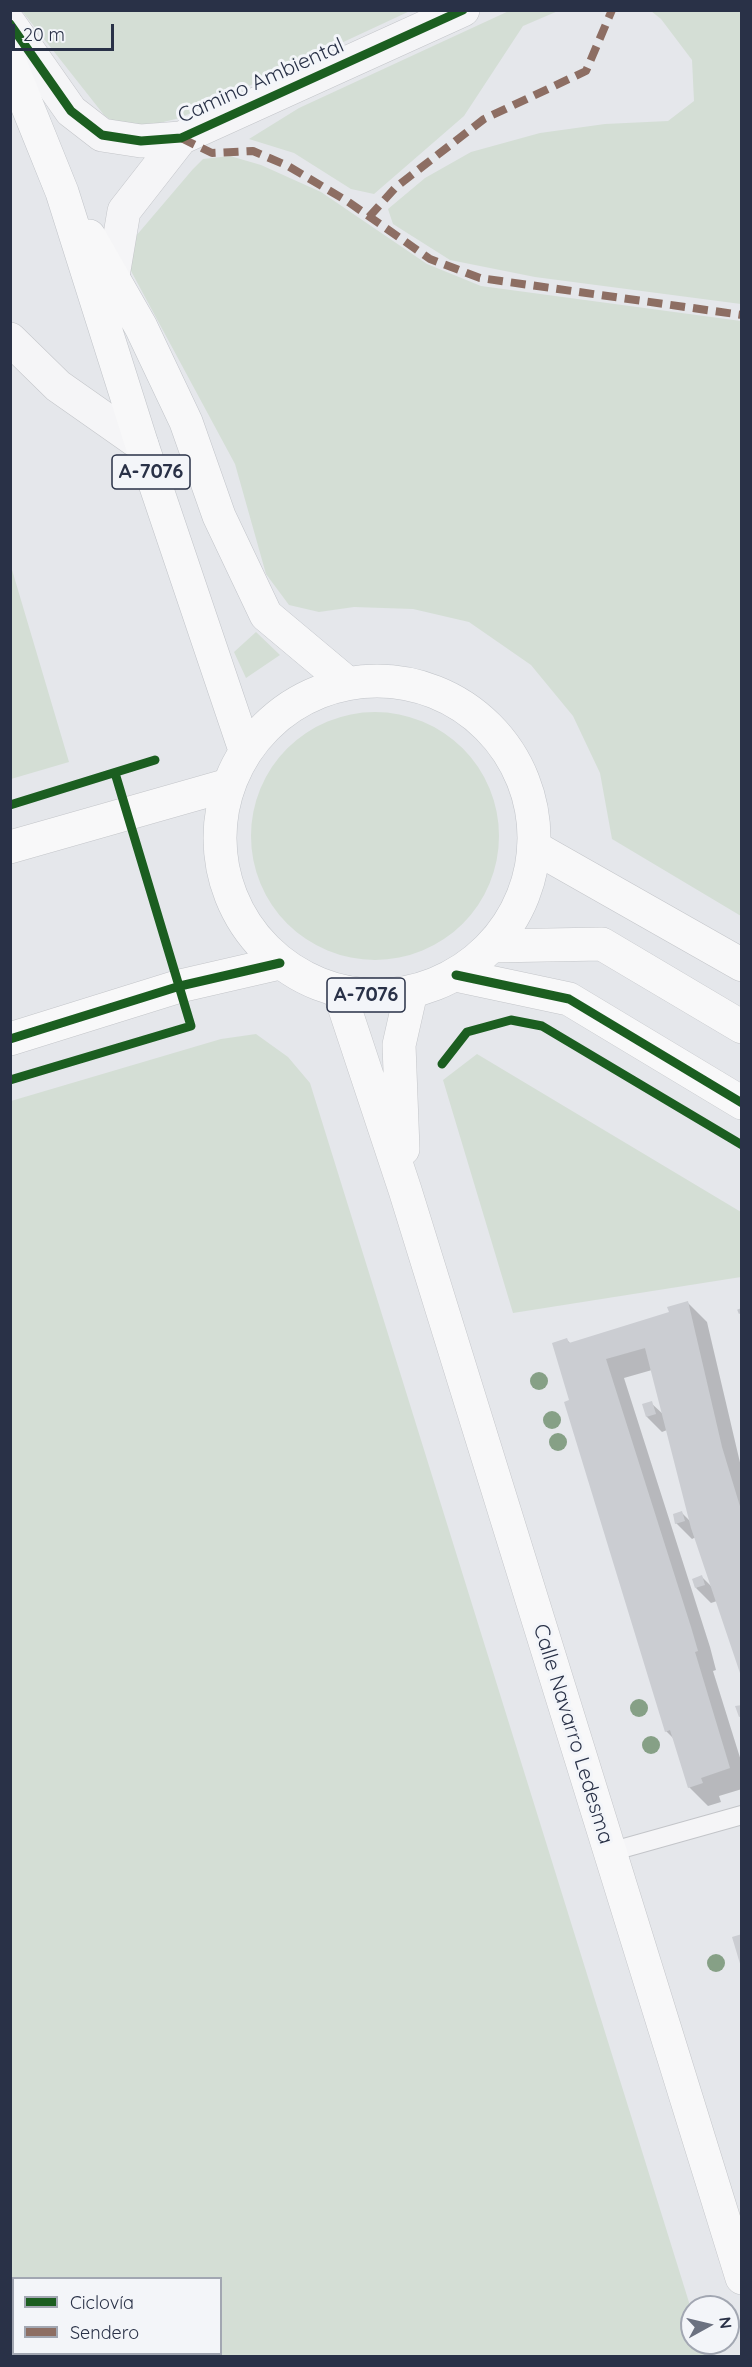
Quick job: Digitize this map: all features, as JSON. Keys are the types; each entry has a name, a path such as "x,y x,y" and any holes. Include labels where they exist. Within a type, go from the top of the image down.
{"main road":[{"name":"A-7076","path":"10,63 62,192 142,445 245,750"},
{"name":"A-7076","path":"62,192 141,327 186,422 219,516 266,615 346,682"},
{"name":"A-7076","path":"394,680 440,692 480,718 511,754 530,799 534,847 522,900 492,946 456,975 411,992 375,996 339,992 308,980 280,963 246,927 226,882 219,833 228,785 245,750 272,719 307,696 346,682 394,680"},
{"path":"10,848 228,785"},
{"path":"534,847 741,965"},
{"path":"492,946 602,944 741,1028"},
{"path":"10,1039 180,986 280,963"},
{"path":"456,975 569,999 741,1102"},
{"name":"Calle Navarro Ledesma","path":"339,992 405,1190 741,2278"},
{"name":"Calle Navarro Ledesma","path":"405,1190 399,1045 411,992"}],"street":[{"name":"Camino Ambiental","path":"10,24 71,111 102,135 141,141 182,138 463,10"},
{"name":"Camino Ambiental","path":"113,276 124,211 182,138"},
{"path":"10,339 58,386 142,445"}],"lane":[{"path":"610,1852 741,1815"}],"path":[{"path":"739,1309 741,1316"}],"shaded area":[{"path":"511,10 558,11 523,26 464,116 374,194 351,189 294,153 249,139 299,108"},
{"path":"22,11 410,11 180,118 126,131 104,115"},
{"path":"651,11 741,11 741,304 535,277 450,260 393,224 388,209 425,178 471,152 540,133 605,124 668,121 694,101 692,60 661,19"},
{"path":"230,156 261,165 321,192 427,264 481,286 741,321 741,916 612,839 600,773 573,716 531,665 469,622 413,609 354,607 319,612 289,605 266,574 235,464 131,271 130,243 193,169 203,159"},
{"path":"10,563 69,762 11,779 10,779"},
{"path":"256,632 280,655 246,678 234,652"},
{"path":"375,712 399,715 422,722 444,733 463,748 478,767 489,789 496,812 499,836 496,860 489,883 478,905 463,924 444,939 422,950 399,957 375,960 351,957 328,950 306,939 287,924 272,905 261,883 254,860 251,836 254,812 261,789 272,767 287,748 306,733 328,722 351,715"},
{"path":"256,1034 288,1057 310,1083 687,2295 680,2295 680,2355 706,2356 11,2356 11,1101 221,1039"},
{"path":"477,1054 741,1212 741,1277 513,1313 443,1080"}],"building":[{"path":"688,1301 722,1447 742,1513 742,1679 691,1528 645,1348 606,1359 691,1627 698,1651 695,1652 730,1768 701,1778 703,1783 688,1788 670,1730 665,1732 564,1402 569,1400 552,1343 567,1338 569,1343 669,1312 667,1307"},
{"path":"652,1401 656,1414 646,1417 642,1404"},
{"path":"682,1511 685,1521 675,1524 673,1514"},
{"path":"702,1575 705,1585 695,1588 692,1579"},
{"path":"742,1705 742,1716 739,1717 735,1706"},
{"path":"742,1934 742,1967 741,1967 732,1937"}],"marked path":[{"path":"369,217 396,187 484,119 586,71 612,10"},
{"path":"181,138 212,153 253,151 288,166 347,201 430,259 480,278 742,315"}],"cycle path":[{"path":"10,24 71,111 102,135 141,141 181,138 463,10"},
{"path":"10,805 155,760"},
{"path":"10,1080 191,1026 115,773"},
{"path":"10,1039 180,986 280,963"},
{"path":"456,975 569,999 742,1103"},
{"path":"442,1064 467,1032 511,1020 542,1026 742,1145"}]}
